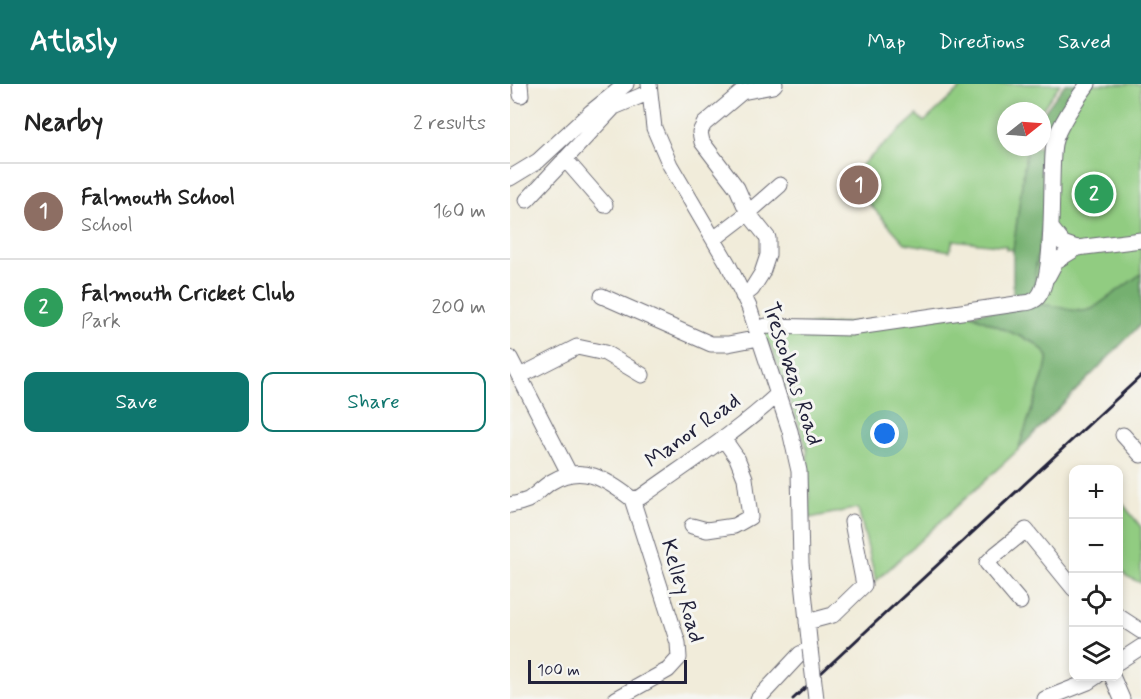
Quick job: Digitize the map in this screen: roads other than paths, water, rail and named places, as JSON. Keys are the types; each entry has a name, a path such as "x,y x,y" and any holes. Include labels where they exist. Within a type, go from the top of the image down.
{"street":[{"path":"510,178 538,161 591,112 626,84"},
{"path":"743,296 752,289 762,273 768,255 768,238 748,213 736,188 702,141 700,132 704,124 742,92 775,84"},
{"path":"1045,280 1052,230 1054,142 1068,114 1089,84"},
{"path":"527,200 614,107 650,88"},
{"name":"Trescobeas Road","path":"650,88 654,128 670,165 728,264 743,296 790,430 799,471 801,562 816,699"},
{"path":"565,159 605,205"},
{"path":"714,239 780,185"},
{"path":"1052,230 1063,243 1077,248"},
{"path":"602,296 711,344 728,344 758,334 766,326 851,328 1035,300 1056,261 1077,248 1141,240"},
{"path":"520,376 577,347 604,353 642,375"},
{"path":"510,358 570,473"},
{"name":"Manor Road","path":"632,499 641,497 723,438 778,394"},
{"path":"1123,435 1141,455"},
{"path":"692,526 707,530 734,526 750,517 745,478 737,458 723,438"},
{"path":"510,505 528,500 551,482 570,473 588,474 610,482 632,499"},
{"name":"Kelley Road","path":"616,699 668,670 679,658 678,643 632,499"},
{"path":"807,622 833,615 864,585 852,522"},
{"path":"1020,602 987,563 1026,530 1069,583"},
{"path":"1123,619 1141,631"},
{"path":"1123,659 1141,646"},
{"path":"758,699 800,654 810,649"},
{"path":"1045,699 1090,681"},
{"path":"1114,681 1122,699"}],"railway":[{"path":"793,699 1141,376"}],"place":[{"name":"Falmouth School","path":"859,185"},
{"name":"Falmouth Cricket Club","path":"1094,194"}]}
